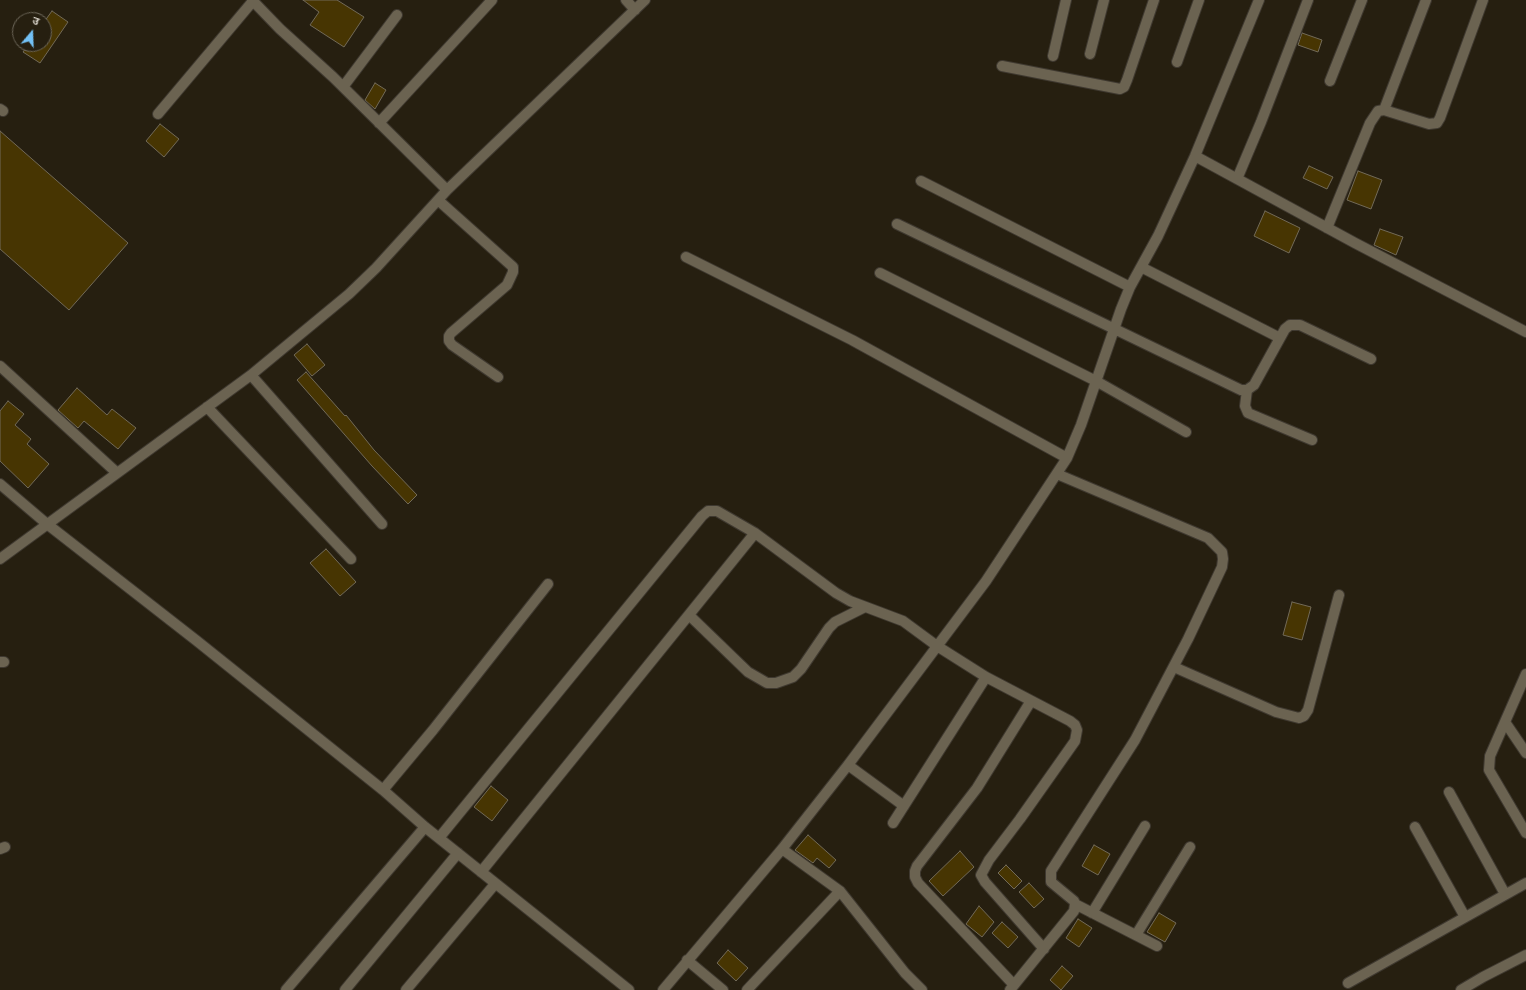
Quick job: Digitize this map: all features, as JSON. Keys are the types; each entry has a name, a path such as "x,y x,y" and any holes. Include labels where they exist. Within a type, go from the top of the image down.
{"street":[{"path":"379,123 492,0"},
{"path":"626,0 635,10"},
{"path":"0,559 116,472 251,375 349,294 376,268 447,190 645,0"},
{"path":"1053,56 1066,0"},
{"path":"1090,54 1104,0"},
{"path":"1002,66 1120,89 1124,87 1128,80 1154,0"},
{"path":"1176,62 1199,0"},
{"path":"663,990 782,849 848,765 1012,544 1067,458 1081,425 1113,330 1130,287 1158,236 1195,156 1258,0"},
{"path":"1237,179 1261,122 1308,0"},
{"path":"1330,81 1362,0"},
{"path":"1384,110 1426,0"},
{"path":"1327,228 1370,123 1378,111 1384,110 1429,124 1437,123 1444,109 1483,0"},
{"path":"158,114 252,1 274,24 343,87 447,190"},
{"path":"343,87 397,15"},
{"path":"1195,156 1327,228 1526,332"},
{"path":"921,181 1130,287"},
{"path":"438,200 513,267 513,272 507,285 449,336 449,341 452,345 498,377"},
{"path":"896,224 1233,388 1247,390 1254,385 1280,338 1290,325 1300,325 1371,359"},
{"path":"686,257 852,340 1067,458"},
{"path":"1141,267 1280,338"},
{"path":"880,273 1096,381 1186,432"},
{"path":"0,366 116,472"},
{"path":"251,375 382,524"},
{"path":"1247,390 1244,406 1248,412 1312,440"},
{"path":"207,407 351,558"},
{"path":"1057,474 1208,538 1222,552 1222,567 1174,667 1135,740 1051,871 1051,882 1076,904 1157,946"},
{"path":"0,484 47,524 197,640 383,790 425,827 495,884 629,990"},
{"path":"439,838 702,516 708,511 717,510 755,533 836,593 865,607 903,622 937,646 986,677 1075,725 1075,741 1025,813 989,860 981,875 985,882 1044,949"},
{"path":"481,872 755,533"},
{"path":"383,790 434,730 548,584"},
{"path":"1174,667 1276,712 1299,718 1304,716 1308,710 1339,595"},
{"path":"689,615 748,672 767,683 776,683 793,676 801,669 828,628 835,622 865,607"},
{"path":"1526,674 1490,756 1489,770 1526,833"},
{"path":"893,823 986,677"},
{"path":"1031,701 977,788 916,866 915,877 918,883 1012,988 1071,915 1076,904"},
{"path":"1505,722 1526,753"},
{"path":"848,765 904,806"},
{"path":"1449,792 1505,894"},
{"path":"1092,913 1145,826"},
{"path":"286,990 425,827"},
{"path":"1415,827 1465,917"},
{"path":"1136,936 1190,847"},
{"path":"782,849 840,891 905,973 922,990"},
{"path":"345,990 458,853"},
{"path":"1348,982 1526,883"},
{"path":"406,990 495,884"},
{"path":"747,990 840,891"},
{"path":"1461,990 1483,976 1526,955"},
{"path":"687,960 723,990"}],"building":[{"path":"303,0 337,0 364,17 344,47 310,25 319,12"},
{"path":"52,11 68,22 52,45 52,12"},
{"path":"1302,33 1322,40 1318,52 1298,45"},
{"path":"23,52 48,52 40,63"},
{"path":"375,83 386,90 375,109 365,100"},
{"path":"160,124 179,139 164,157 146,141"},
{"path":"0,131 128,243 69,310 0,249"},
{"path":"1309,166 1333,177 1327,189 1303,178"},
{"path":"1358,171 1382,180 1371,209 1347,200"},
{"path":"1265,211 1300,228 1289,253 1254,236"},
{"path":"1380,229 1403,237 1396,255 1374,245"},
{"path":"307,344 325,365 312,376 294,355"},
{"path":"306,372 345,416 346,415 374,450 417,495 408,504 372,466 297,380"},
{"path":"77,388 107,415 112,409 136,428 118,449 84,421 78,428 58,410"},
{"path":"8,401 24,414 15,425 31,439 27,444 49,464 28,488 0,461 0,411"},
{"path":"326,549 356,582 340,596 310,563"},
{"path":"1292,602 1311,607 1302,640 1283,635"},
{"path":"491,786 508,800 492,821 474,807"},
{"path":"808,835 836,860 829,868 817,858 813,863 795,850"},
{"path":"1094,845 1110,854 1098,875 1082,866"},
{"path":"960,851 974,867 943,896 929,881"},
{"path":"1006,865 1022,881 1014,889 998,873"},
{"path":"1029,883 1044,899 1034,908 1019,892"},
{"path":"979,906 994,922 982,937 966,924"},
{"path":"1159,913 1176,923 1165,942 1147,932"},
{"path":"1078,919 1092,928 1079,947 1066,938"},
{"path":"1002,922 1018,937 1008,948 992,933"},
{"path":"728,950 748,968 736,981 717,963"},
{"path":"1062,966 1073,976 1061,990 1050,980"}]}
